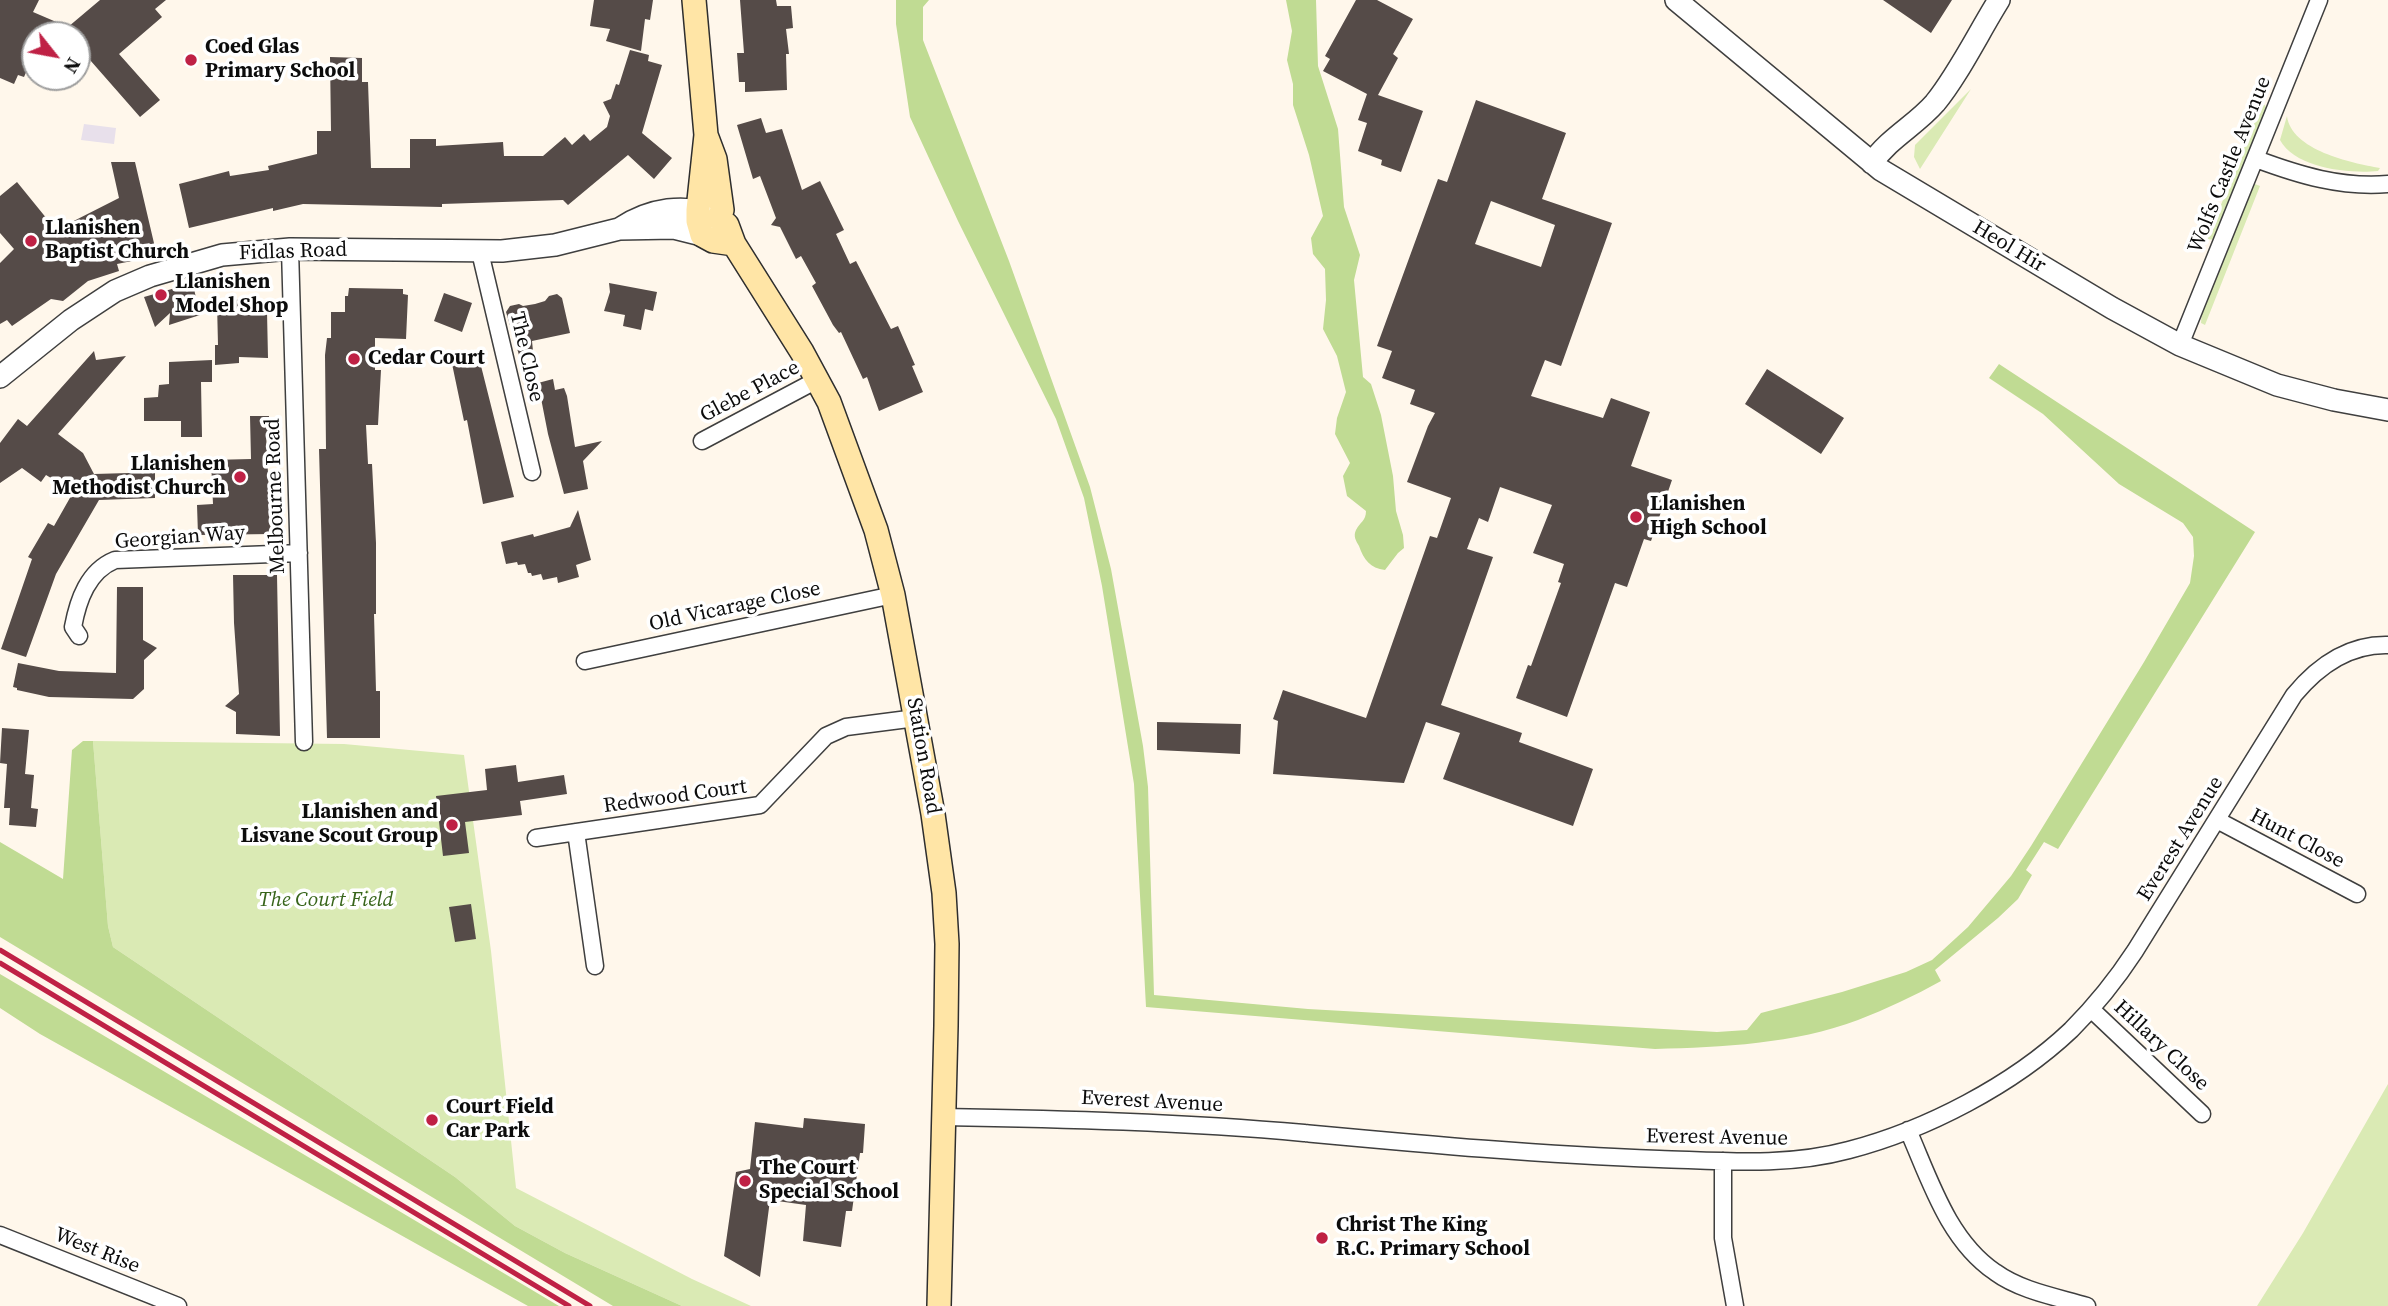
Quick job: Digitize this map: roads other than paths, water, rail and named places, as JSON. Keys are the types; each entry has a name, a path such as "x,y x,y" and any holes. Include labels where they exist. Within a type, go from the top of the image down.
{"main road":[{"path":"694,0 706,135 715,159 722,210 698,221 702,235"},
{"path":"709,214 727,225 734,244"},
{"name":"Fidlas Road","path":"702,235 713,242 734,244"},
{"name":"Station Road","path":"734,244 829,402 872,519 894,595 933,814 944,893 947,990 939,1306"}],"street":[{"name":"Heol Hir","path":"1676,0 1872,163 1932,202 2180,345 2277,385 2334,400 2388,410"},
{"path":"1872,163 1884,146 1937,101 1999,0"},
{"name":"Wolfs Castle Avenue","path":"2180,345 2319,0"},
{"path":"2256,159 2311,178 2332,182 2352,185 2388,184"},
{"name":"Fidlas Road","path":"619,229 632,220 667,209 709,214"},
{"name":"Fidlas Road","path":"0,377 92,305 133,283 176,267 222,255 290,249 480,252 555,245 619,229 674,228 702,235"},
{"name":"Melbourne Road","path":"290,249 304,742"},
{"name":"The Close","path":"480,252 531,472"},
{"name":"Glebe Place","path":"702,441 817,380"},
{"name":"Georgian Way","path":"79,636 73,627 76,608 85,588 104,564 115,560 299,552"},
{"name":"Old Vicarage Close","path":"585,661 894,595"},
{"name":"Everest Avenue","path":"942,1117 1129,1121 1290,1132 1522,1153 1768,1163 1847,1151 1908,1130 1976,1097 2023,1067 2069,1032 2091,1009 2135,951 2294,695 2318,669 2350,652 2370,646 2388,645"},
{"name":"Redwood Court","path":"536,838 760,805 826,736 846,727 916,718"},
{"name":"Hunt Close","path":"2217,820 2357,894"},
{"path":"576,832 595,966"},
{"name":"Hillary Close","path":"2091,1009 2202,1114"},
{"path":"1908,1130 1950,1223 1972,1253 1996,1273 2017,1283 2087,1306"},
{"path":"1723,1161 1723,1238 1735,1306"},
{"name":"West Rise","path":"0,1235 178,1306"}],"railway":[{"path":"0,950 590,1306"},
{"path":"0,963 569,1306"}],"place":[{"name":"Coed Glas Primary School","path":"191,60"},
{"name":"Llanishen Baptist Church","path":"31,241"},
{"name":"Llanishen Model Shop","path":"161,295"},
{"name":"Cedar Court","path":"354,359"},
{"name":"Llanishen Methodist Church","path":"240,477"},
{"name":"Llanishen High School","path":"1636,517"},
{"name":"Llanishen and Lisvane Scout Group","path":"452,825"},
{"name":"Court Field Car Park","path":"432,1120"},
{"name":"The Court Special School","path":"745,1181"},
{"name":"Christ The King R.C. Primary School","path":"1322,1238"}],"park label":[{"name":"The Court Field","path":"326,901"}]}
